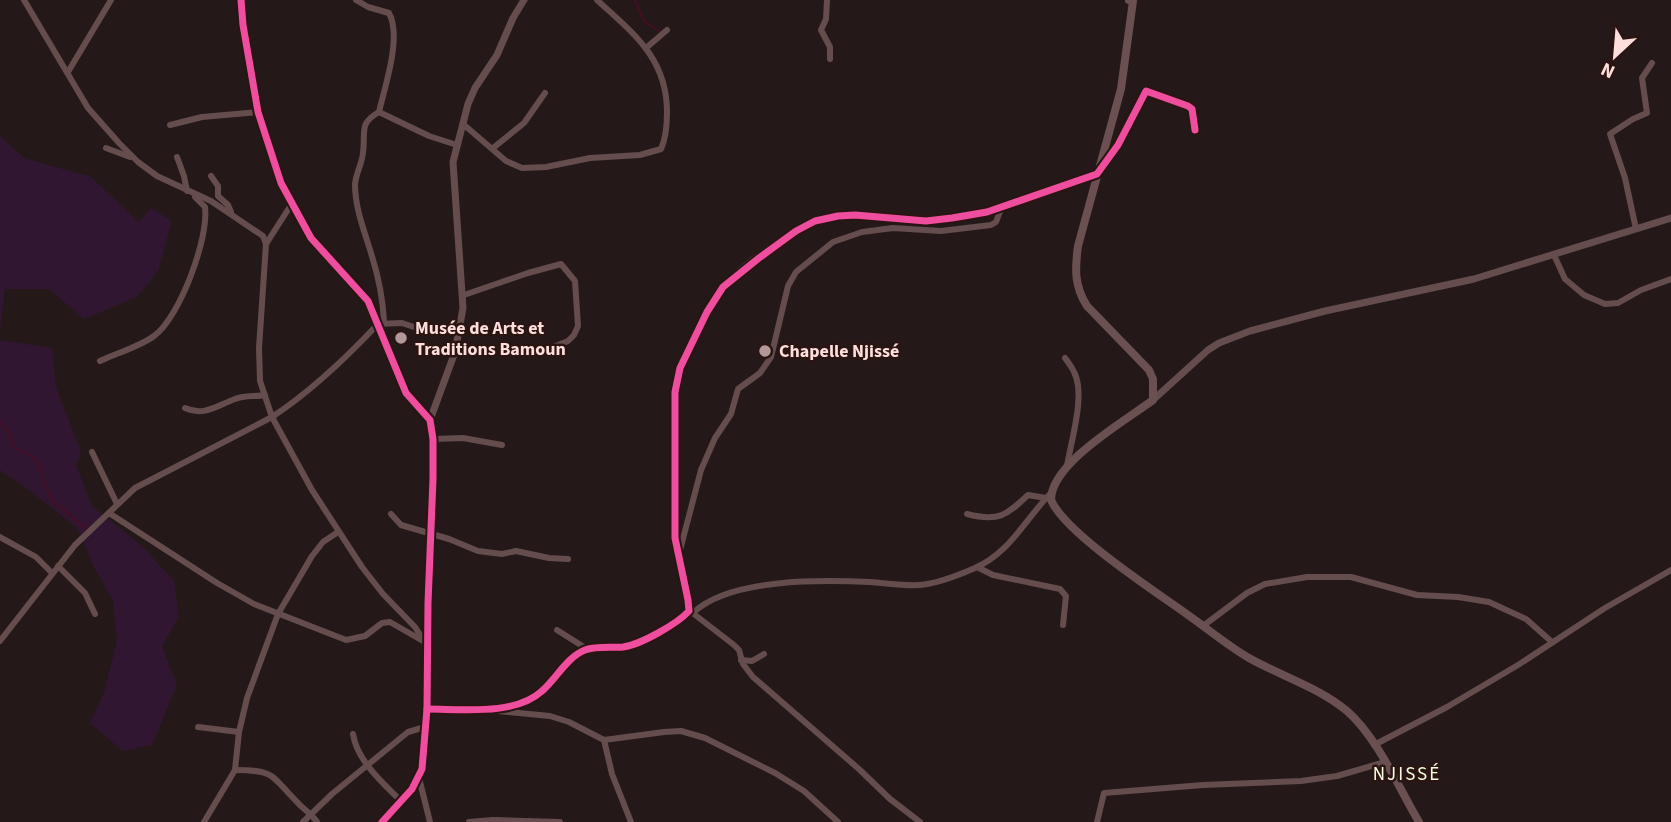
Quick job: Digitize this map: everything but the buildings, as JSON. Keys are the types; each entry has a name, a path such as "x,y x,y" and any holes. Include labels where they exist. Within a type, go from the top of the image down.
{"main road":[{"path":"1132,0 1121,89 1078,246 1075,268 1080,295 1087,306 1149,370 1153,379 1153,400 1074,457 1048,495 1054,508 1071,526 1203,626 1245,655 1311,688 1341,707 1356,721 1374,745 1419,822"}],"street":[{"path":"24,0 88,108 138,162 157,176 232,214 257,230 266,244"},
{"path":"68,72 111,0"},
{"path":"241,0 258,112 281,183 291,205 326,257 368,302 381,323 406,393 430,420"},
{"path":"356,0 368,7 389,13 393,22 392,54 379,112 366,120 363,127 363,159 355,184 362,224 377,277 381,323"},
{"path":"382,822 419,778 422,769 427,709 426,644 433,439 430,420 444,386 460,330 464,295 453,162 475,88 496,55 524,0"},
{"path":"463,124 506,160 522,168 546,167 580,159 640,155 661,149 667,118 666,89 659,68 646,48 597,0"},
{"path":"827,0 826,19 821,30 830,47 830,59"},
{"path":"646,48 667,30"},
{"path":"1636,229 1625,178 1610,134 1647,113 1642,78 1652,64"},
{"path":"920,822 890,799 753,677 741,660 739,650 691,612 675,538 673,478 676,384 680,368 707,312 723,287 758,258 815,221 855,215 926,221 952,218 1002,206 1097,174 1118,145 1146,91 1192,109 1195,130"},
{"path":"492,148 524,123 545,93"},
{"path":"170,125 202,117 258,112"},
{"path":"379,112 429,136 457,145"},
{"path":"106,148 138,162"},
{"path":"100,361 154,336 177,308 195,263 205,223 205,207 185,189 184,176 177,158"},
{"path":"211,176 218,186 218,196 228,205 232,214"},
{"path":"291,205 266,244 259,348 260,381 272,417 338,532 383,594 415,627 426,644"},
{"path":"678,558 701,470 715,438 731,414 738,389 766,367 771,357 788,286 796,272 833,242 845,236 878,229 942,231 991,225 996,222 1002,206"},
{"path":"1153,400 1208,350 1241,334 1325,311 1474,279 1671,218"},
{"path":"1554,255 1565,279 1591,299 1605,304 1618,303 1641,290 1671,279"},
{"path":"464,295 561,264 575,281 578,326 568,341 551,348"},
{"path":"0,641 75,545 117,504 145,482 272,417 290,405 381,323 402,323 432,332 460,330"},
{"path":"1065,358 1075,373 1079,386 1067,466"},
{"path":"185,408 194,412 204,411 235,398 265,396"},
{"path":"433,439 463,438 502,445"},
{"path":"92,452 117,504"},
{"path":"967,514 995,518 1014,509 1028,495 1048,495"},
{"path":"494,710 534,698 575,657 587,649 638,643 719,597 774,585 855,582 919,585 977,567 996,555 1019,533 1048,495"},
{"path":"109,513 217,583 278,614 346,640 365,636 382,624 390,622 426,644"},
{"path":"391,514 401,526 449,539 478,551 502,554 516,551 568,559"},
{"path":"204,822 235,770 239,732 247,698 278,614 312,555 323,542 338,532"},
{"path":"0,537 36,557 52,573"},
{"path":"58,566 85,593 95,614"},
{"path":"977,567 993,575 1060,589 1066,596 1063,625"},
{"path":"1374,745 1447,707 1671,570"},
{"path":"1203,626 1247,593 1265,584 1307,577 1351,576 1418,595 1489,602 1526,619 1552,642"},
{"path":"557,630 587,649"},
{"path":"741,660 752,661 764,654"},
{"path":"427,709 494,710 550,716 569,722 604,740 664,732 681,732 705,738 775,772 804,791 838,822"},
{"path":"198,727 239,732"},
{"path":"303,822 408,732 425,727"},
{"path":"353,734 355,747 401,801"},
{"path":"604,740 612,774 631,822"},
{"path":"1097,822 1104,793 1301,781 1337,776 1385,762"},
{"path":"235,770 256,771 275,777 317,822"},
{"path":"419,778 430,822"},
{"path":"469,822 560,822"}],"shaded area":[{"path":"0,136 24,158 91,177 139,222 151,208 172,221 158,271 137,297 84,319 49,289 5,289 0,330"},
{"path":"0,340 52,348 56,387 81,452 76,465 92,506 143,547 174,581 179,617 162,646 177,685 152,745 123,751 90,723 104,693 117,641 113,600 96,571 77,528 0,470"}],"waterway":[{"path":"635,0 644,21 659,31"},
{"path":"0,422 10,433 9,437 16,448 37,460 43,473 44,484 53,501 87,529"}],"cycle path":[{"path":"241,0 258,112 281,183 311,238 368,301 406,393 430,420 433,479 427,709 422,769 412,789 382,822"},
{"path":"427,709 503,708 531,699 579,653 589,649 623,647 639,642 667,628 689,611 675,538 675,392 680,368 707,312 723,287 759,258 796,231 815,221 855,215 926,221 952,218 987,212 1097,174 1118,145 1146,91 1192,109 1195,130"}],"place":[{"name":"Musée de Arts et Traditions Bamoun","path":"401,338"},
{"name":"Chapelle Njissé","path":"765,351"}],"district":[{"name":"NJISSÉ","path":"1407,774"}]}
